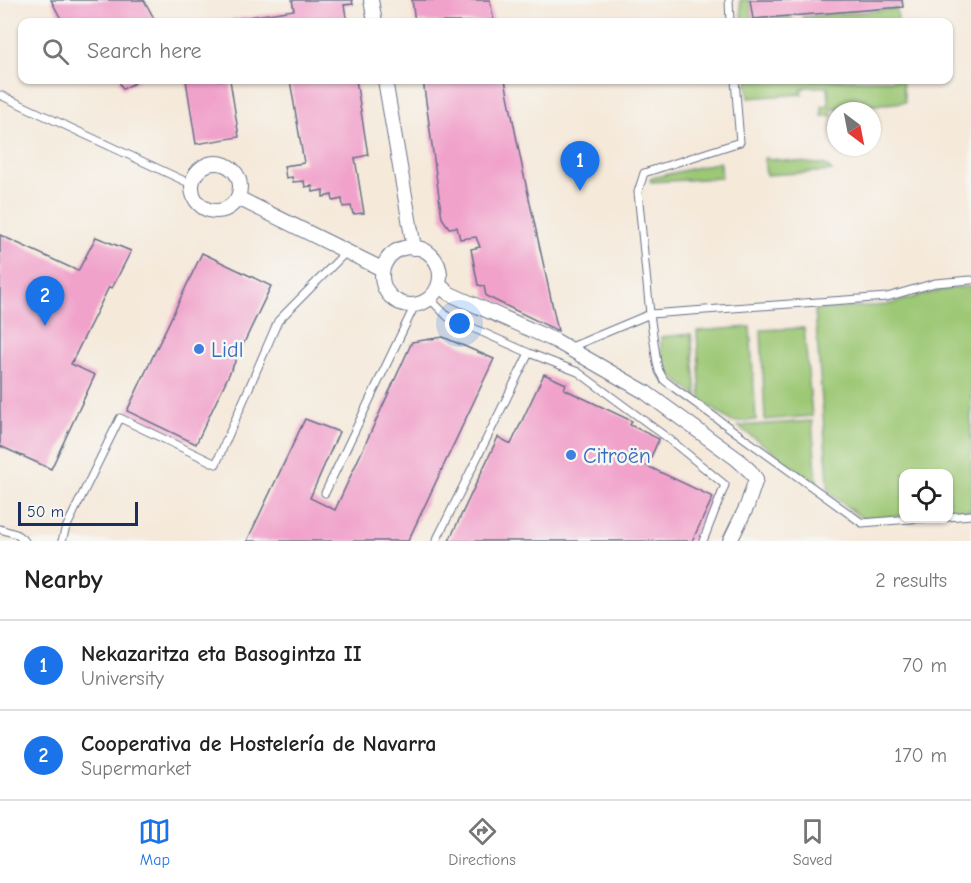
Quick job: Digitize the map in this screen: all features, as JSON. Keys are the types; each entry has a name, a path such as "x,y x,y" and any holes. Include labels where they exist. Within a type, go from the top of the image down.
{"street":[{"path":"371,0 374,18"},
{"path":"386,84 414,248"},
{"path":"219,163 232,169 237,175 240,190 234,204 213,212 199,205 194,199 191,184 198,171 204,166 219,163"},
{"path":"238,198 382,270"},
{"path":"408,247 414,248 426,251 433,257 438,265 439,285 429,298 418,305 408,306 398,303 384,290 382,270 391,255 408,247"},
{"path":"439,285 450,294 556,341 645,392 737,459 756,479 747,506 730,541"}],"lane":[{"path":"729,0 730,18"},
{"path":"735,84 740,142 644,172 638,192 650,314 659,371 664,380 673,387 862,523 899,521"},
{"path":"0,95 191,184"},
{"path":"62,541 65,530 120,418 216,464 278,321 346,252"},
{"path":"568,348 650,314 887,297 934,284 971,280"},
{"path":"429,298 448,317 578,372 669,439 725,485 703,541"},
{"path":"325,493 415,305"},
{"path":"436,541 529,353"},
{"path":"953,517 971,515"},
{"path":"0,530 16,534 24,541"}],"green space":[{"path":"740,0 750,0 753,18 742,18"},
{"path":"897,9 898,18 803,18"},
{"path":"747,84 903,84 905,102 881,104 881,102 829,102 828,87 806,87 801,90 802,94 749,98"},
{"path":"827,105 827,116 822,116 822,106"},
{"path":"764,158 825,165 832,171 766,175"},
{"path":"720,162 721,178 651,182 650,180 652,178"},
{"path":"971,287 971,510 953,512 953,469 899,469 899,516 863,519 829,493 815,310 886,305 938,291"},
{"path":"750,327 756,420 732,422 701,400 697,331"},
{"path":"804,328 812,416 765,420 761,330"},
{"path":"691,334 697,396 666,372 661,355 661,337"},
{"path":"812,421 817,484 738,426"}],"building":[{"path":"51,0 144,0 154,18 60,18"},
{"path":"292,0 352,0 353,4 344,5 346,18 242,18 294,10"},
{"path":"412,0 490,0 493,18 414,18"},
{"path":"750,0 902,0 903,7 766,18 753,18"},
{"path":"120,84 132,84 123,89"},
{"path":"187,84 231,84 239,137 196,144"},
{"path":"291,84 357,84 368,155 355,158 364,213 353,214 351,206 343,207 342,199 333,201 332,195 323,197 323,190 313,192 312,186 305,187 304,181 293,182 292,177 286,178 284,166 304,163"},
{"path":"424,84 506,84 558,331 486,296 484,286 478,285 471,249 480,247 476,237 460,239 457,227 449,228 442,218"},
{"path":"0,235 78,271 96,237 131,251 112,288 109,287 71,364 95,375 51,469 0,446"},
{"name":"Lidl","path":"202,253 271,286 196,444 127,411"},
{"path":"443,337 494,359 408,541 247,541 305,419 339,432 310,498 335,510 412,342"},
{"name":"Citroën","path":"544,374 566,384 564,389 632,421 630,425 659,439 647,466 713,497 692,541 449,541 498,437 511,444"}],"place":[{"name":"Nekazaritza eta Basogintza II","path":"580,191"},
{"name":"Cooperativa de Hostelería de Navarra","path":"45,326"},
{"name":"Lidl","path":"199,349"},
{"name":"Citroën","path":"571,455"}]}
